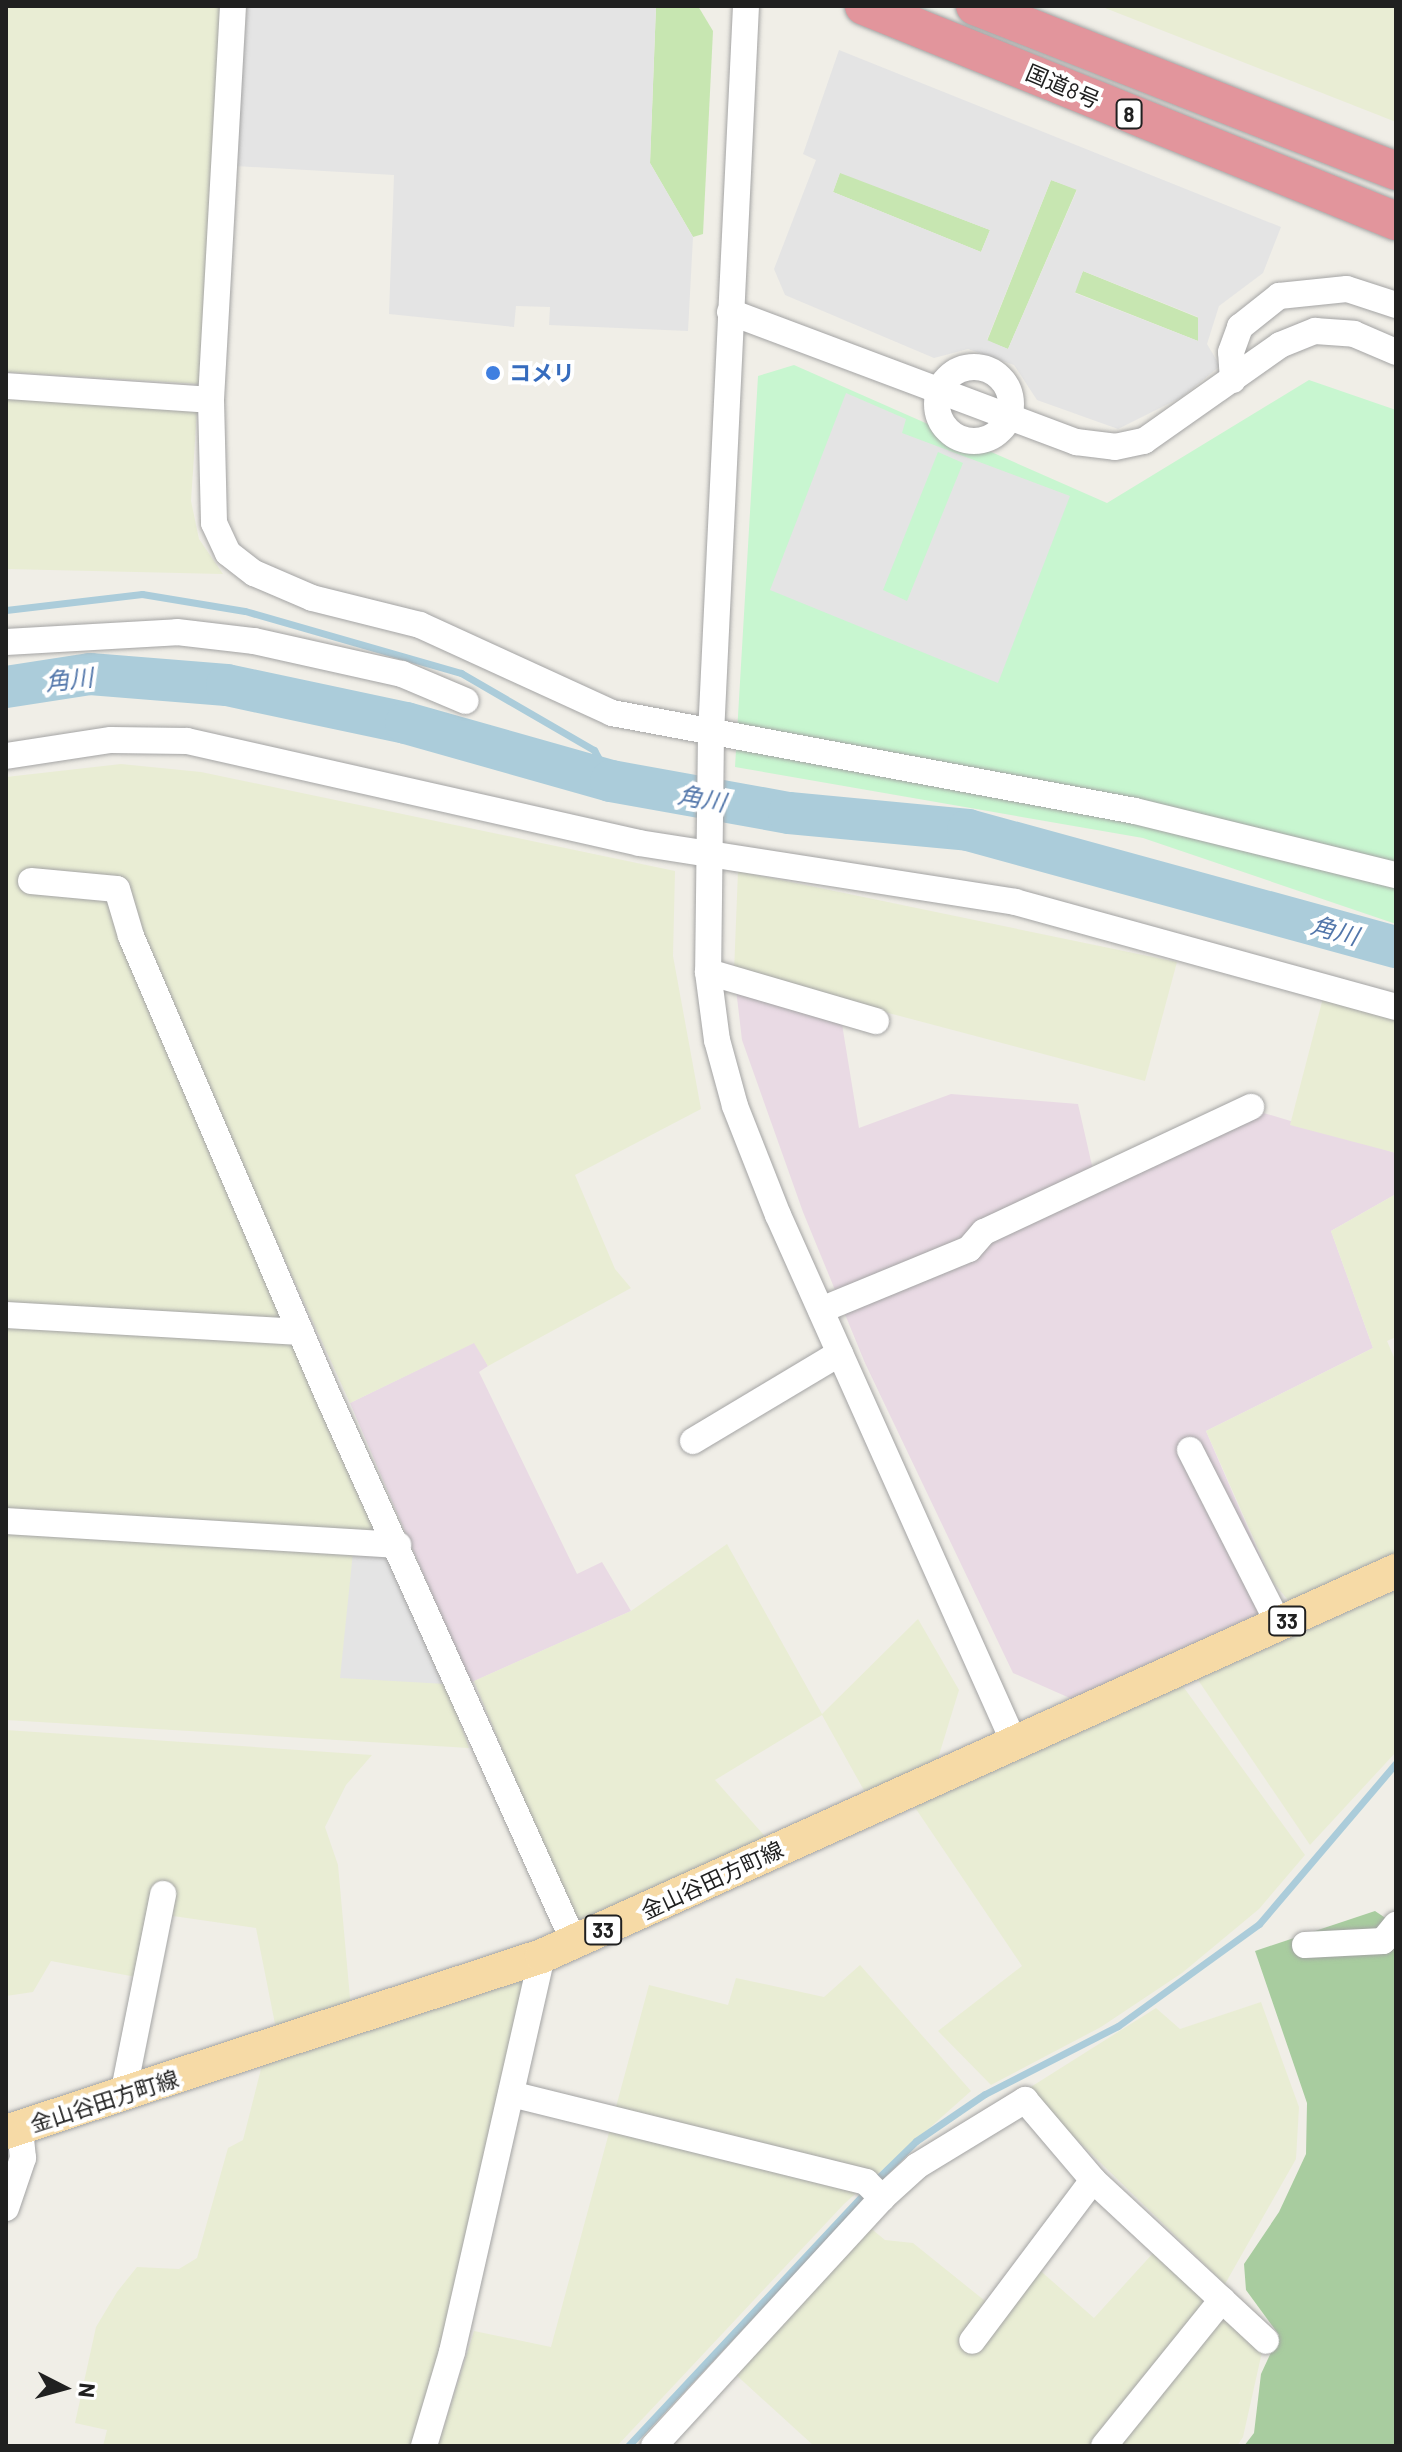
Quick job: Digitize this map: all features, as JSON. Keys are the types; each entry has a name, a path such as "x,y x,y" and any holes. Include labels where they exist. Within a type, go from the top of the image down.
{"highway":[{"name":"国道8号","path":"864,6 1396,221"},
{"name":"国道8号","path":"975,6 1396,171"}],"main road":[{"name":"金山谷田方町線","path":"13,2130 542,1956 1013,1740 1396,1571"}],"street":[{"path":"233,6 211,400 214,523 228,553 254,573 312,598 420,625 612,713 711,734 1135,811 1396,875"},
{"path":"746,6 711,734 708,972 735,1106 821,1310 1013,1740"},
{"path":"1233,380 1231,352 1240,327 1279,296 1347,289 1396,305"},
{"path":"730,312 1076,442 1115,447 1144,441 1280,345 1315,331 1354,334 1396,352"},
{"path":"936,389 963,368 986,368 1006,386 1011,417"},
{"path":"6,386 211,400"},
{"path":"936,389 939,417 956,436 989,438 1011,417"},
{"path":"6,642 177,632 254,641 402,674 466,701"},
{"path":"6,756 111,740 187,741 709,851 1015,902 1396,1007"},
{"path":"31,881 117,889 301,1332 574,1942"},
{"path":"708,972 876,1021"},
{"path":"821,1310 969,1249 984,1232 1251,1107"},
{"path":"6,1315 301,1332"},
{"path":"693,1441 840,1353"},
{"path":"1190,1450 1279,1625"},
{"path":"6,1521 398,1545"},
{"path":"123,2095 163,1894"},
{"path":"1305,1945 1383,1941 1396,1925"},
{"path":"424,2446 542,1956"},
{"path":"511,2094 866,2182 882,2198"},
{"path":"654,2446 882,2198 917,2166 1025,2100 1093,2180 1266,2341"},
{"path":"6,2208 23,2158 13,2130"},
{"path":"972,2341 1093,2180"},
{"path":"1104,2446 1222,2300"}],"shaded area":[{"path":"247,6 656,6 650,163 693,237 688,331 549,325 550,307 516,306 514,327 389,314 394,175 235,166"},
{"path":"839,50 1281,227 1263,273 1219,306 1207,344 1220,366 1182,397 1118,429 1037,400 1014,365 968,349 934,358 785,295 774,269 816,160 803,154","holes":["840,173 990,230 981,252 833,192","1051,180 1077,190 1008,349 987,340","1083,271 1198,317 1198,341 1075,293"]},
{"path":"846,393 906,419 902,433 1070,496 998,683 770,590","holes":["938,452 963,463 907,601 883,590"]},
{"path":"736,989 841,1018 859,1128 951,1094 1078,1104 1093,1170 1241,1106 1396,1153 1396,1194 1331,1231 1373,1348 1206,1431 1281,1605 1072,1699 1013,1673 865,1363 803,1212 742,1040"},
{"path":"475,1342 488,1366 479,1372 577,1574 602,1562 631,1611 470,1683 350,1403"},
{"path":"353,1552 392,1555 446,1684 340,1678"}],"green space":[{"path":"6,6 225,6 199,384 6,372"},
{"path":"656,6 698,6 713,31 703,234 693,237 650,163"},
{"path":"1100,6 1396,6 1396,122"},
{"path":"840,172 990,230 981,252 833,192"},
{"path":"1051,180 1077,189 1008,349 987,341"},
{"path":"1083,271 1199,318 1198,341 1074,292"},
{"path":"794,365 1107,503 1309,380 1396,410 1396,924 1143,838 735,767 758,376"},
{"path":"6,397 197,411 191,501 199,539 223,574 6,569"},
{"path":"121,764 201,772 675,871 673,956 701,1109 575,1175 615,1269 631,1288 488,1366 474,1343 350,1403 216,1109 137,916 129,881 26,870 111,896 284,1321 6,1302 6,777"},
{"path":"738,871 1177,962 1145,1081 734,972"},
{"path":"1324,994 1396,1015 1396,1153 1290,1125"},
{"path":"1396,1194 1396,1337 1387,1341 1396,1362 1396,1557 1293,1606 1273,1582 1206,1431 1373,1348 1331,1231"},
{"path":"6,1324 297,1342 383,1535 6,1512"},
{"path":"6,1533 353,1552 446,1684 469,1748 6,1720"},
{"path":"727,1544 822,1714 918,1619 959,1690 936,1765 866,1794 822,1715 715,1780 769,1841 584,1923 573,1919 474,1681 631,1611"},
{"path":"1396,1590 1396,1752 1310,1845 1196,1677"},
{"path":"1182,1685 1305,1855 1259,1909 1182,1973 1101,2027 991,2085 938,2031 1022,1966 914,1806"},
{"path":"6,1730 372,1755 346,1785 325,1827 338,1865 351,2009 276,2029 256,1928 173,1916 175,1887 157,1883 136,1977 51,1961 33,1992 6,1996"},
{"path":"1375,1911 1396,1925 1396,2446 1244,2446 1254,2433 1261,2374 1279,2335 1246,2290 1244,2264 1279,2212 1306,2154 1307,2103 1255,1951"},
{"path":"860,1965 971,2091 844,2204 617,2446 438,2446 474,2331 551,2347 649,1985 728,2005 736,1978 824,1997"},
{"path":"528,1978 445,2347 412,2446 103,2446 107,2430 75,2423 96,2327 117,2292 137,2267 179,2269 197,2258 228,2148 243,2140 262,2065"},
{"path":"1261,2002 1299,2107 1296,2159 1225,2284 1026,2090 1156,2008 1180,2029"},
{"path":"868,2226 885,2240 913,2243 1000,2313 1035,2266 1094,2318 1155,2251 1262,2352 1243,2437 1237,2446 814,2446 734,2373"}],"waterway":[{"path":"6,610 142,594 245,611 461,673 594,750 611,781"},
{"name":"角川","path":"6,687 90,674 227,685 406,723 611,781 789,813 968,830 1396,947"},
{"path":"875,2181 916,2141 985,2094 1118,2026 1259,1924 1396,1763"},
{"path":"628,2446 867,2191"}],"place":[{"name":"コメリ","path":"493,373"}]}
